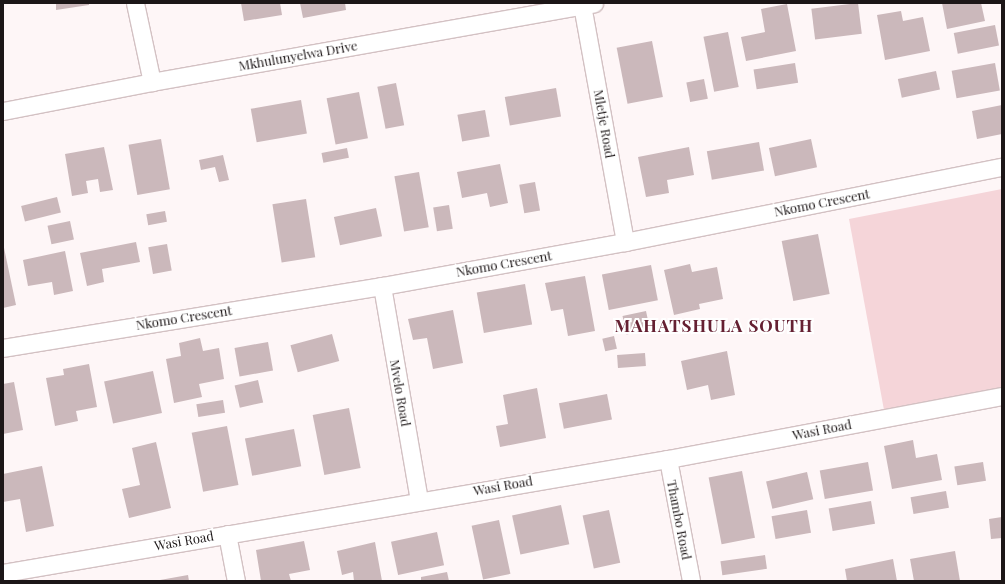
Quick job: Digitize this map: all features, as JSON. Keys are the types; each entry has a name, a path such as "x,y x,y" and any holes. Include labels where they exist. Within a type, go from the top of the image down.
{"street":[{"path":"135,3 152,82"},
{"name":"Mkhulunyelwa Drive","path":"3,111 152,82 588,4"},
{"name":"Mletje Road","path":"588,4 625,242"},
{"name":"Nkomo Crescent","path":"3,348 382,286 625,242 1002,167"},
{"name":"Mvelo Road","path":"382,286 419,501"},
{"name":"Wasi Road","path":"3,573 668,459 1002,396"},
{"name":"Thambo Road","path":"668,459 691,581"},
{"path":"227,534 236,581"}],"shaded area":[{"path":"1002,189 1002,388 884,410 849,219"}],"building":[{"path":"56,3 89,3 89,5 56,10"},
{"path":"241,3 280,3 282,15 244,21"},
{"path":"300,3 345,3 346,10 303,18"},
{"path":"858,3 862,34 815,39 811,9"},
{"path":"942,3 981,3 985,21 947,29"},
{"path":"787,4 796,51 746,61 741,37 765,32 761,9"},
{"path":"901,11 903,21 923,17 930,51 885,60 877,15"},
{"path":"995,25 999,46 958,54 954,33"},
{"path":"728,32 739,87 714,92 703,37"},
{"path":"652,41 663,97 628,104 617,48"},
{"path":"795,63 798,83 757,89 754,70"},
{"path":"995,63 1000,91 957,98 952,71"},
{"path":"936,71 940,90 902,98 898,79"},
{"path":"704,79 708,99 690,102 686,82"},
{"path":"396,83 404,125 386,129 377,87"},
{"path":"556,88 561,117 510,126 505,97"},
{"path":"359,92 368,138 336,144 327,98"},
{"path":"301,100 307,133 257,142 251,109"},
{"path":"1002,105 1002,134 977,139 972,111"},
{"path":"485,110 490,137 462,141 457,115"},
{"path":"161,139 170,189 137,195 129,145"},
{"path":"811,139 817,167 775,176 769,148"},
{"path":"759,142 764,171 712,180 707,151"},
{"path":"104,147 113,190 100,192 98,179 86,181 88,193 72,196 65,154"},
{"path":"689,147 694,175 667,180 669,193 646,197 638,157"},
{"path":"347,148 349,158 323,163 321,153"},
{"path":"223,155 229,180 219,182 215,167 201,170 199,160"},
{"path":"500,164 508,203 490,207 487,193 462,198 457,172"},
{"path":"419,172 429,227 404,231 394,176"},
{"path":"535,182 540,211 524,213 519,185"},
{"path":"57,197 61,213 25,221 21,206"},
{"path":"306,199 315,257 282,263 272,204"},
{"path":"449,205 453,229 437,231 433,208"},
{"path":"376,208 382,236 340,245 334,217"},
{"path":"165,211 167,222 148,225 146,214"},
{"path":"70,221 74,240 51,244 48,226"},
{"path":"818,234 830,294 793,301 782,241"},
{"path":"136,242 140,262 102,269 104,282 87,286 80,253"},
{"path":"3,243 16,305 3,308"},
{"path":"167,244 172,271 153,274 148,247"},
{"path":"65,251 73,291 54,295 52,282 28,286 23,260"},
{"path":"690,264 692,272 717,267 723,299 699,304 700,309 674,315 664,270"},
{"path":"651,265 658,300 609,310 602,275"},
{"path":"585,276 595,331 568,336 563,309 551,311 545,283"},
{"path":"525,284 532,324 484,333 477,293"},
{"path":"453,310 463,363 433,369 427,338 413,340 408,319"},
{"path":"646,311 650,330 626,335 623,316"},
{"path":"332,334 339,361 298,372 290,345"},
{"path":"614,336 617,349 605,351 602,339"},
{"path":"200,338 203,351 219,348 224,379 199,384 202,397 174,403 166,359 181,356 179,343"},
{"path":"268,342 273,371 240,376 235,348"},
{"path":"727,351 735,395 711,400 708,385 687,390 681,361"},
{"path":"645,353 646,366 618,368 617,355"},
{"path":"89,364 97,407 76,411 78,421 55,426 46,378 64,375 63,369"},
{"path":"153,371 162,413 113,423 104,381"},
{"path":"258,380 263,402 240,408 235,385"},
{"path":"14,382 23,430 3,434 3,384"},
{"path":"537,388 546,438 500,447 496,426 508,424 503,395"},
{"path":"607,394 612,420 564,429 559,403"},
{"path":"223,400 225,413 198,417 196,404"},
{"path":"349,408 361,468 324,475 313,415"},
{"path":"227,426 238,485 203,492 192,433"},
{"path":"294,429 301,466 252,476 245,439"},
{"path":"913,440 916,458 937,454 942,480 892,489 884,446"},
{"path":"156,442 171,508 129,518 122,489 140,485 132,448"},
{"path":"868,462 873,491 825,499 820,471"},
{"path":"983,462 986,481 957,485 954,467"},
{"path":"42,466 54,526 26,532 20,499 3,502 3,474"},
{"path":"742,471 755,538 722,544 709,477"},
{"path":"807,472 813,499 772,509 766,481"},
{"path":"946,491 949,508 913,514 911,497"},
{"path":"871,501 875,524 833,531 829,508"},
{"path":"561,505 569,544 520,555 512,515"},
{"path":"609,510 620,563 594,568 583,516"},
{"path":"807,510 811,533 776,539 772,516"},
{"path":"1002,517 1002,538 991,539 989,519"},
{"path":"499,520 510,574 483,580 472,526"},
{"path":"437,532 444,565 398,575 391,542"},
{"path":"304,541 310,570 289,574 291,581 261,581 256,550"},
{"path":"375,542 382,581 354,581 353,572 342,575 337,551"},
{"path":"955,551 960,581 914,581 910,559"},
{"path":"765,555 767,569 722,575 720,561"},
{"path":"893,559 897,581 847,581 845,569"},
{"path":"447,572 449,581 421,581 421,577"},
{"path":"188,575 189,581 160,581 160,580"}],"district":[{"name":"MAHATSHULA SOUTH","path":"714,326"}]}
